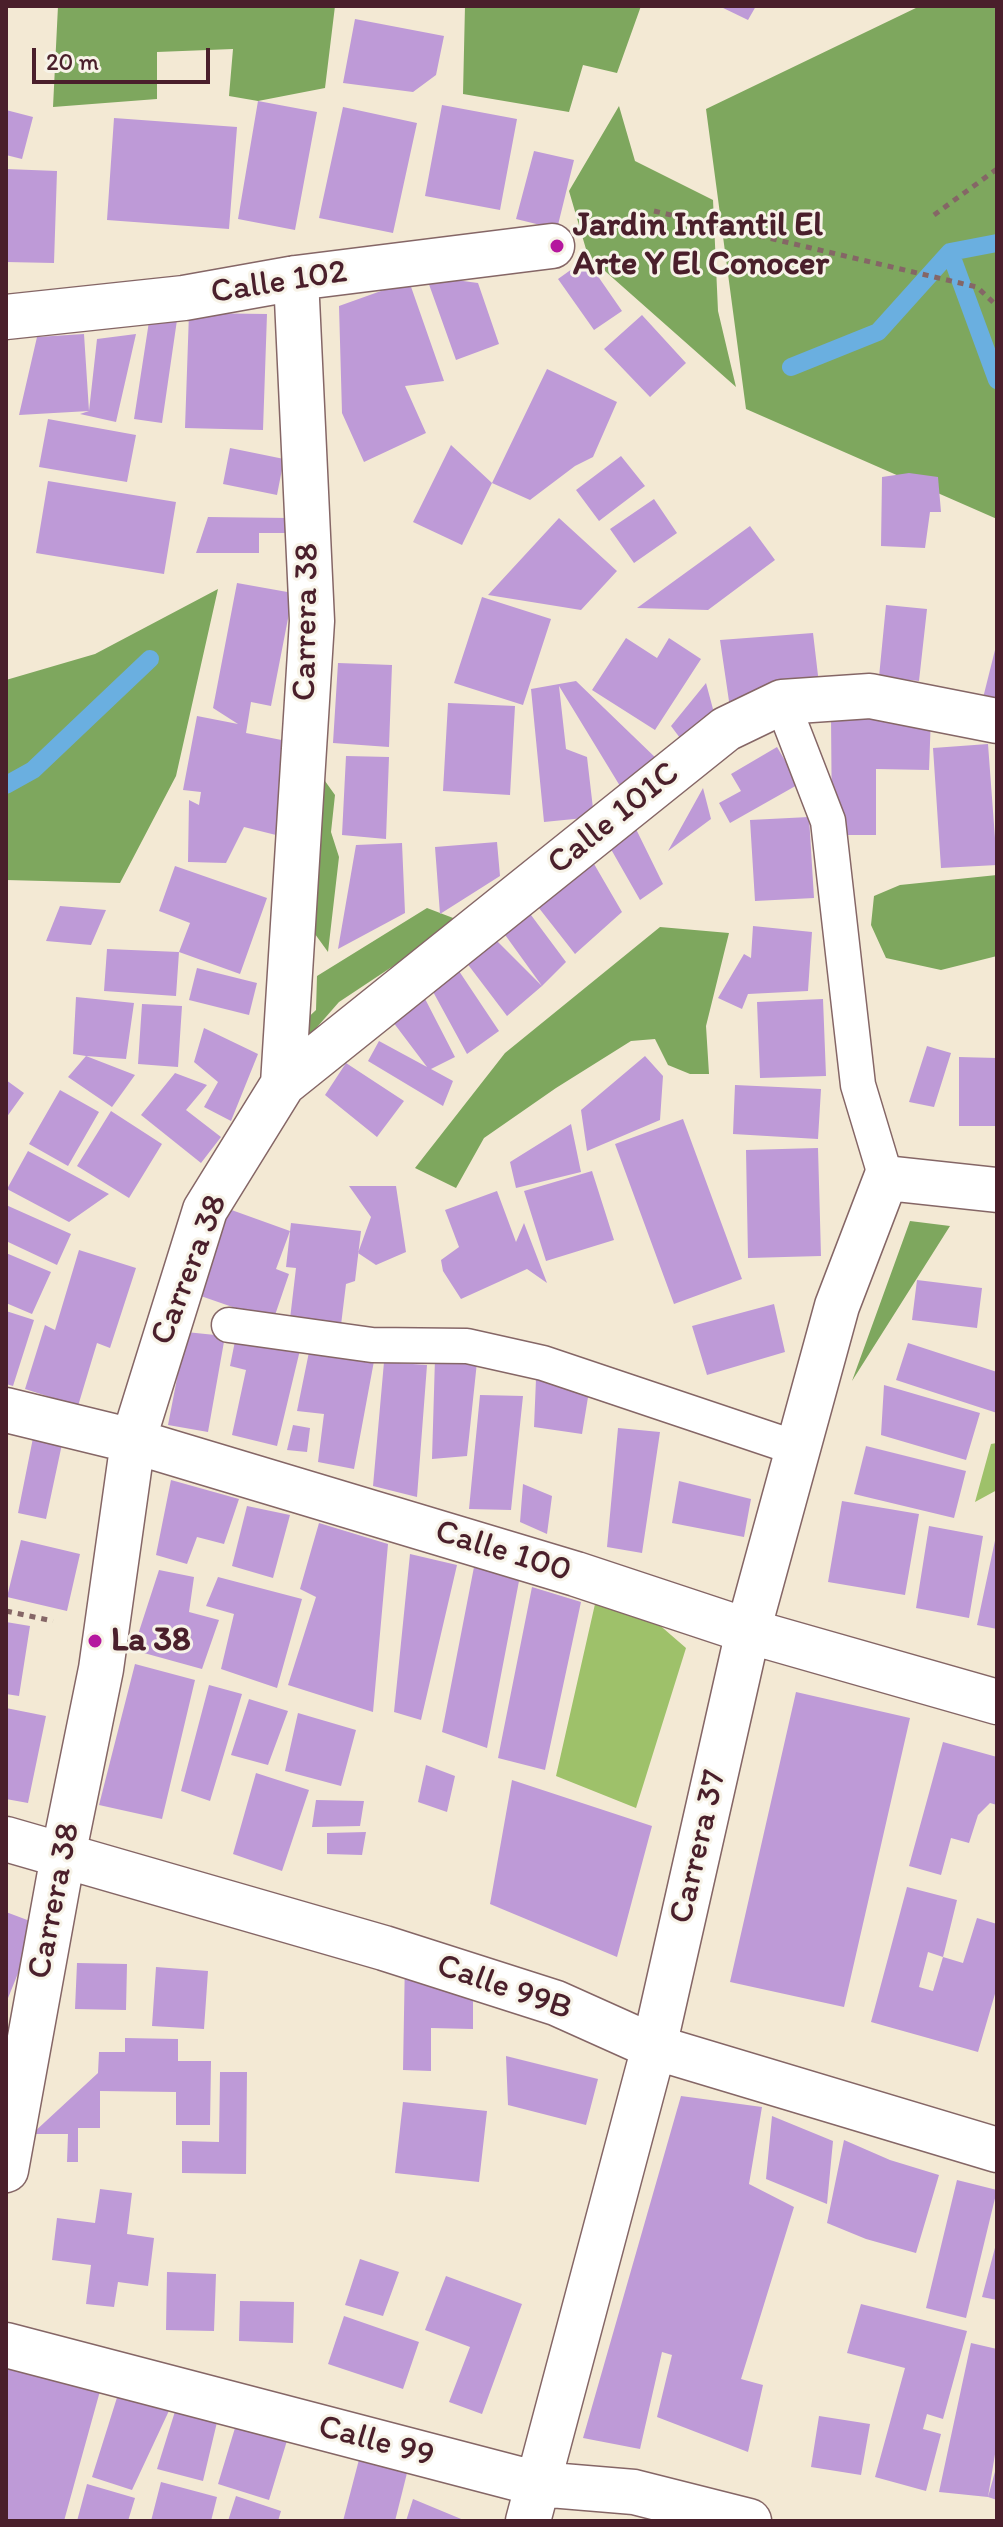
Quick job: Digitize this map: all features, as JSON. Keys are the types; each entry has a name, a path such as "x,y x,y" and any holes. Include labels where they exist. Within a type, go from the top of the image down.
{"street":[{"name":"Calle 102","path":"6,317 184,298 296,278 552,246"},
{"name":"Carrera 38","path":"6,2170 63,1856 101,1669 133,1441 205,1210 283,1084 312,621 296,278"},
{"name":"Calle 101C","path":"283,1084 726,729 782,702 870,696 997,721"},
{"path":"886,1178 997,1190"},
{"name":"Carrera 37","path":"533,2503 654,2047 748,1631 837,1306 886,1178"},
{"name":"Calle 100","path":"6,1410 133,1441 576,1574 748,1631 997,1702"},
{"name":"Calle 99B","path":"6,1839 384,1948 556,2003 654,2047 997,2150"},
{"name":"Calle 99","path":"6,2345 533,2503 634,2492 749,2521"}],"lane":[{"path":"782,702 828,821 858,1085 886,1178"},
{"path":"229,1325 372,1345 467,1346 543,1363 799,1449"}],"path":[{"path":"934,215 997,169"},
{"path":"654,211 977,287 997,306"}],"green space":[{"path":"58,6 335,6 325,88 258,101 229,96 233,49 157,52 157,99 53,107"},
{"path":"465,6 641,6 617,73 583,65 569,112 463,94"},
{"path":"920,6 997,6 997,519 746,409 706,109"},
{"path":"619,106 635,161 713,200 718,311 736,387 588,256 569,191"},
{"path":"218,589 176,776 120,883 6,880 6,680 95,654"},
{"path":"325,781 335,795 331,832 339,857 328,952 307,923 313,835"},
{"path":"997,875 997,956 941,970 886,958 871,925 874,896 900,885"},
{"path":"427,908 461,921 339,1002 297,1050 297,1028 316,1010 317,976"},
{"path":"660,927 729,933 706,1026 709,1074 690,1074 668,1065 655,1039 631,1041 484,1138 456,1188 415,1168 505,1053"},
{"path":"910,1221 950,1226 852,1381"},
{"path":"997,1443 997,1490 975,1502 991,1444"},
{"path":"626,1596 686,1648 636,1808 556,1776 595,1604"}],"building":[{"path":"719,6 756,6 748,20"},
{"path":"355,19 444,36 436,75 413,92 343,83"},
{"path":"258,101 317,112 295,230 238,219"},
{"path":"442,105 517,119 500,210 425,196"},
{"path":"343,107 417,123 393,233 319,218"},
{"path":"6,110 33,117 22,159 6,155"},
{"path":"114,118 237,127 229,229 107,220"},
{"path":"534,151 574,160 557,229 516,219"},
{"path":"6,169 57,171 54,263 6,262"},
{"path":"586,259 622,311 594,330 558,279"},
{"path":"426,276 478,283 499,344 456,360"},
{"path":"409,281 444,381 405,386 426,433 364,462 342,413 339,306"},
{"path":"189,313 267,314 263,430 185,428"},
{"path":"150,315 177,320 162,423 134,419"},
{"path":"642,315 686,363 650,397 604,349"},
{"path":"84,334 89,411 19,415 37,337"},
{"path":"136,334 116,422 80,414 89,411 97,339"},
{"path":"547,369 617,402 593,457 575,466 530,500 492,483"},
{"path":"48,419 136,435 127,482 39,467"},
{"path":"451,445 492,483 462,545 413,522"},
{"path":"230,448 284,459 277,495 223,484"},
{"path":"621,456 645,486 599,521 576,490"},
{"path":"909,473 938,477 941,512 930,512 925,548 881,546 882,477"},
{"path":"48,481 176,502 164,574 36,553"},
{"path":"654,499 677,533 634,563 610,529"},
{"path":"208,517 290,518 290,533 259,533 259,553 196,553"},
{"path":"559,518 617,571 581,610 488,595"},
{"path":"750,526 775,560 708,610 637,608"},
{"path":"237,583 293,593 271,706 251,702 246,733 302,744 284,837 244,827 226,863 188,862 189,800 199,805 201,792 183,790 197,716 238,724 213,708"},
{"path":"482,597 551,619 523,705 454,683"},
{"path":"886,605 927,609 919,681 879,677"},
{"path":"813,633 819,684 730,708 720,640"},
{"path":"626,638 657,658 669,638 701,659 655,730 592,690"},
{"path":"997,646 997,710 981,706"},
{"path":"338,663 392,665 389,747 333,743"},
{"path":"576,681 660,762 620,786 559,686 566,749 587,757 594,817 544,822 531,689"},
{"path":"706,683 717,724 686,746 671,726"},
{"path":"448,703 515,706 510,795 443,791"},
{"path":"831,716 931,716 929,770 876,769 876,835 832,835"},
{"path":"988,744 997,865 941,868 933,748"},
{"path":"777,747 799,784 730,823 719,803 741,791 731,774"},
{"path":"346,756 389,757 386,839 342,835"},
{"path":"703,788 711,819 668,851"},
{"path":"809,817 814,898 755,901 750,820"},
{"path":"635,827 663,884 640,900 608,844"},
{"path":"497,842 500,876 440,914 435,847"},
{"path":"402,843 405,913 338,949 356,845"},
{"path":"590,857 622,912 575,954 535,903"},
{"path":"175,866 267,898 240,974 179,952 190,923 159,911"},
{"path":"60,906 106,910 91,945 46,941"},
{"path":"528,911 566,962 542,986 503,932"},
{"path":"753,926 812,932 808,991 748,994 742,1009 718,998 744,954 751,958"},
{"path":"492,936 542,986 507,1016 463,958"},
{"path":"107,949 179,952 176,996 104,991"},
{"path":"197,968 257,983 249,1015 189,1000"},
{"path":"457,968 499,1031 467,1054 431,988"},
{"path":"421,991 455,1057 431,1069 453,1081 443,1106 368,1061 379,1041 427,1067 393,1022"},
{"path":"76,997 134,1003 126,1059 73,1054"},
{"path":"823,999 826,1076 760,1078 757,1002"},
{"path":"142,1004 182,1006 178,1067 138,1064"},
{"path":"204,1028 258,1054 231,1121 204,1107 218,1082 194,1062"},
{"path":"927,1046 951,1053 934,1107 909,1102"},
{"path":"86,1056 135,1075 112,1107 68,1077"},
{"path":"645,1056 663,1076 660,1120 587,1151 581,1110"},
{"path":"959,1057 997,1058 997,1126 959,1126"},
{"path":"346,1063 404,1101 377,1137 325,1095"},
{"path":"175,1073 207,1085 186,1110 221,1137 201,1163 141,1115"},
{"path":"6,1080 24,1093 6,1118"},
{"path":"735,1085 821,1089 818,1139 733,1134"},
{"path":"60,1090 99,1112 68,1166 29,1144"},
{"path":"111,1111 162,1144 129,1198 77,1166"},
{"path":"683,1119 742,1279 674,1304 615,1144"},
{"path":"571,1124 581,1172 516,1188 510,1162"},
{"path":"818,1148 821,1256 748,1258 746,1150"},
{"path":"28,1151 109,1194 69,1222 7,1189"},
{"path":"592,1171 614,1240 546,1261 524,1191"},
{"path":"349,1186 396,1186 406,1252 376,1265 358,1253 371,1217"},
{"path":"497,1191 516,1242 524,1223 547,1283 527,1269 461,1299 443,1271 441,1260 459,1247 445,1210"},
{"path":"6,1205 71,1234 57,1265 6,1241"},
{"path":"226,1208 290,1231 276,1269 289,1274 273,1321 195,1294"},
{"path":"291,1223 361,1231 355,1281 346,1284 341,1325 290,1319 296,1268 286,1267"},
{"path":"79,1250 136,1268 110,1348 97,1343 78,1406 25,1389 45,1325 55,1330"},
{"path":"6,1253 51,1272 32,1314 6,1303"},
{"path":"917,1280 982,1288 977,1328 912,1320"},
{"path":"774,1304 785,1352 707,1375 692,1326"},
{"path":"6,1311 34,1320 13,1386 6,1384"},
{"path":"186,1332 225,1336 208,1432 168,1425"},
{"path":"236,1336 300,1350 277,1446 232,1435 246,1370 230,1366"},
{"path":"908,1343 997,1372 997,1413 896,1380"},
{"path":"309,1352 374,1361 354,1469 318,1462 324,1414 297,1411"},
{"path":"435,1358 477,1362 467,1456 432,1459"},
{"path":"384,1362 427,1365 417,1497 373,1486"},
{"path":"536,1379 589,1391 582,1434 534,1427"},
{"path":"884,1385 980,1413 966,1460 881,1435"},
{"path":"480,1395 523,1396 511,1510 469,1509"},
{"path":"293,1425 310,1428 307,1452 287,1450"},
{"path":"618,1428 660,1432 642,1553 607,1547"},
{"path":"33,1438 62,1444 46,1519 18,1513"},
{"path":"866,1446 966,1471 954,1518 854,1494"},
{"path":"171,1480 239,1499 224,1544 197,1537 187,1564 156,1555"},
{"path":"679,1481 751,1499 744,1537 672,1523"},
{"path":"523,1484 552,1496 547,1534 520,1522"},
{"path":"842,1501 919,1514 905,1595 828,1582"},
{"path":"247,1506 290,1515 273,1578 232,1566"},
{"path":"319,1523 388,1544 373,1712 288,1685 316,1597 300,1589"},
{"path":"929,1526 983,1536 969,1618 916,1608"},
{"path":"997,1536 997,1629 977,1625"},
{"path":"21,1540 80,1554 67,1611 7,1597"},
{"path":"410,1554 457,1565 421,1720 394,1712"},
{"path":"474,1567 519,1581 487,1748 442,1732"},
{"path":"159,1570 194,1577 189,1612 219,1620 202,1669 133,1650"},
{"path":"218,1577 302,1599 277,1688 221,1669 234,1614 206,1606"},
{"path":"532,1587 581,1602 545,1770 498,1758"},
{"path":"6,1622 30,1626 19,1696 6,1694"},
{"path":"135,1664 195,1680 162,1819 99,1805"},
{"path":"209,1685 242,1694 210,1801 181,1791"},
{"path":"796,1692 910,1718 844,2007 730,1982"},
{"path":"249,1699 288,1711 268,1765 231,1755"},
{"path":"6,1708 46,1716 28,1803 6,1799"},
{"path":"298,1713 356,1730 341,1786 285,1771"},
{"path":"943,1742 997,1757 997,1805 990,1803 978,1815 969,1843 951,1838 941,1875 909,1866"},
{"path":"426,1765 455,1776 447,1812 418,1802"},
{"path":"256,1773 309,1790 282,1871 233,1854"},
{"path":"512,1780 652,1826 617,1957 490,1904"},
{"path":"316,1800 364,1801 360,1826 312,1827"},
{"path":"366,1832 362,1855 327,1854 327,1833"},
{"path":"907,1887 957,1900 943,1957 963,1963 977,1918 997,1924 997,1987 978,2052 871,2022","holes":["928,1952 943,1957 933,1991 919,1987"]},
{"path":"6,1912 38,1924 6,2003"},
{"path":"405,1958 473,1986 473,2029 431,2028 431,2071 403,2070"},
{"path":"77,1963 127,1964 126,2010 75,2009"},
{"path":"156,1967 208,1971 204,2029 152,2026"},
{"path":"125,2038 178,2039 178,2061 211,2061 210,2125 176,2125 176,2092 100,2091 100,2128 78,2128 78,2162 67,2162 68,2134 32,2134 98,2073 99,2052 125,2052"},
{"path":"506,2056 598,2079 586,2125 508,2105"},
{"path":"220,2072 247,2072 246,2174 182,2173 182,2141 219,2142"},
{"path":"681,2096 762,2107 749,2184 794,2207 741,2379 763,2385 748,2452 657,2417 672,2355 662,2352 640,2449 583,2438"},
{"path":"403,2102 487,2111 479,2182 395,2173"},
{"path":"772,2116 833,2141 827,2204 766,2179"},
{"path":"844,2140 890,2160 939,2175 916,2253 866,2239 827,2223"},
{"path":"957,2180 997,2190 966,2318 926,2308"},
{"path":"100,2189 132,2193 127,2234 154,2238 148,2286 118,2282 114,2307 86,2304 91,2265 52,2260 57,2218 95,2223"},
{"path":"997,2244 997,2300 982,2297"},
{"path":"360,2259 399,2272 383,2316 345,2305"},
{"path":"167,2272 216,2274 214,2331 166,2330"},
{"path":"446,2276 522,2304 482,2414 449,2402 470,2347 425,2330"},
{"path":"240,2301 294,2302 293,2343 239,2341"},
{"path":"861,2304 967,2331 943,2419 927,2414 923,2429 941,2434 926,2491 875,2477 905,2368 847,2353"},
{"path":"344,2316 419,2342 403,2389 328,2364"},
{"path":"971,2343 997,2349 997,2442 988,2497 939,2492"},
{"path":"6,2365 100,2391 64,2521 6,2521"},
{"path":"120,2388 174,2400 132,2490 92,2477"},
{"path":"177,2405 218,2418 203,2481 157,2469"},
{"path":"819,2416 870,2424 861,2475 811,2467"},
{"path":"238,2418 289,2434 269,2500 218,2484"},
{"path":"362,2448 410,2461 395,2521 343,2521"},
{"path":"997,2468 997,2500 988,2497"},
{"path":"161,2482 217,2497 211,2521 151,2521"},
{"path":"87,2484 135,2498 128,2521 77,2521"},
{"path":"236,2496 281,2511 278,2521 228,2521"},
{"path":"413,2499 466,2521 406,2521"}],"waterway":[{"path":"950,252 997,243"},
{"path":"791,367 878,332 950,252 997,380"},
{"path":"6,785 33,770 150,659"}],"place":[{"name":"Jardin Infantil El Arte Y El Conocer","path":"557,246"},
{"name":"La 38","path":"95,1641"}]}
